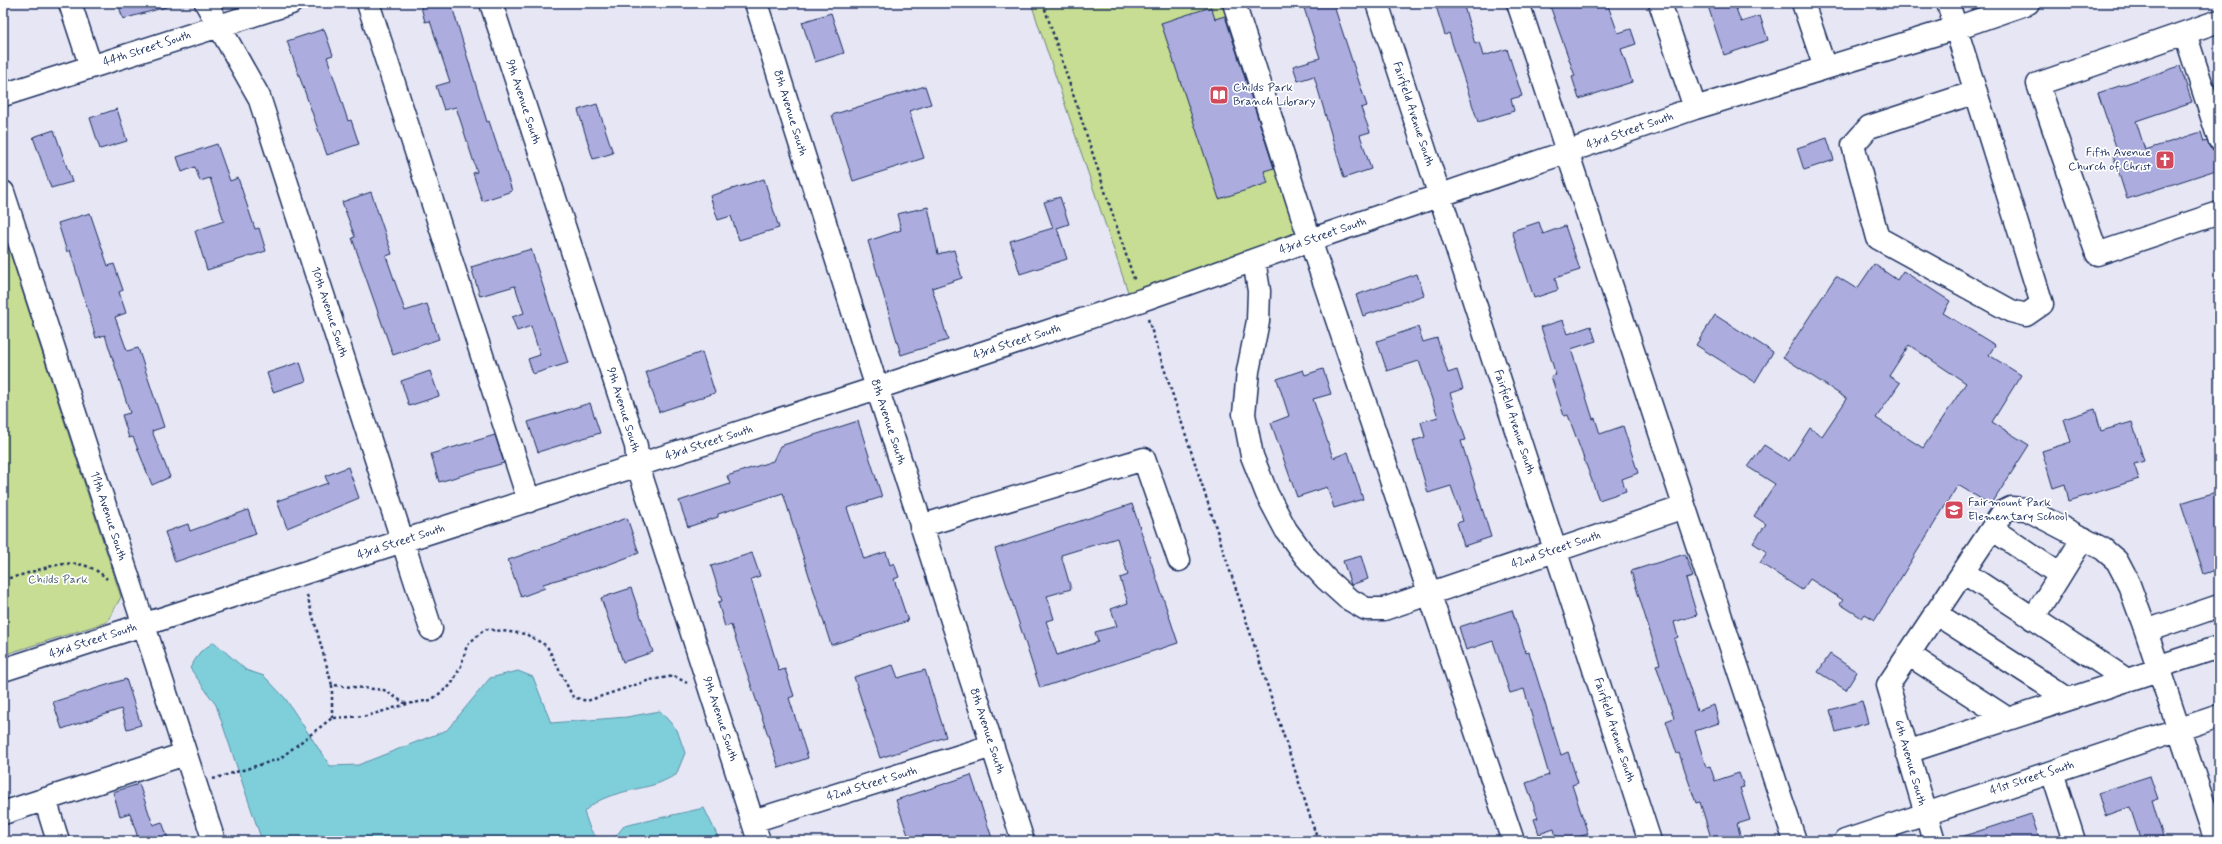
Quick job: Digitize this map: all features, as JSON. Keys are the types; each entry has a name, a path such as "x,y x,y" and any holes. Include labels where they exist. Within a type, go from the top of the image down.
{"street":[{"path":"70,3 91,67"},
{"name":"10th Avenue South","path":"206,3 259,97 404,541 431,629"},
{"name":"44th Street South","path":"3,95 291,3"},
{"path":"368,3 529,501"},
{"name":"9th Avenue South","path":"491,3 636,446 638,466 756,831"},
{"name":"8th Avenue South","path":"756,3 877,388 1023,841"},
{"path":"1234,3 1310,240 1513,841"},
{"name":"Fairfield Avenue South","path":"1377,3 1650,841"},
{"path":"1518,3 1795,841"},
{"path":"1660,3 1695,108"},
{"path":"1803,3 1825,68"},
{"path":"1948,3 1976,92 2042,304 2026,315 2011,311 1878,238 1853,146 1869,126 1976,92"},
{"name":"43rd Street South","path":"3,670 877,388 1134,303 1310,240 1695,108 1956,28 2028,3"},
{"path":"2219,21 2038,84 2097,254 2219,213"},
{"path":"2185,33 2219,139"},
{"name":"11th Avenue South","path":"3,192 214,841"},
{"name":"42nd Street South","path":"1254,260 1259,291 1258,320 1248,370 1244,414 1252,456 1267,494 1286,530 1326,579 1348,598 1366,608 1384,609 1406,603 1428,593 1684,507"},
{"path":"921,526 1144,459 1179,560"},
{"path":"2008,720 1908,654 2003,512 2019,507 2026,509 2103,549 2117,561 2128,582 2146,631 2216,841"},
{"path":"1992,528 2059,574"},
{"path":"2033,618 2059,574 2083,538"},
{"path":"1963,572 2127,680"},
{"path":"2146,631 2219,606"},
{"path":"1935,613 2068,700"},
{"path":"1907,752 2068,700 2219,647"},
{"name":"6th Avenue South","path":"1908,654 1888,685 1934,841"},
{"name":"41st Street South","path":"1845,841 2219,716"},
{"name":"42nd Street South","path":"756,831 992,746"},
{"path":"3,813 185,754"},
{"path":"2052,772 2074,841"},
{"path":"45,799 58,841"}],"path":[{"path":"1044,3 1136,284"},
{"path":"1147,315 1318,841"},
{"path":"3,579 61,563 80,563 98,570 107,579 109,585"},
{"path":"307,595 332,685 332,718"},
{"path":"209,780 279,759 332,718 367,716 406,704 430,700 451,685 461,666 467,645 485,629 526,634 547,646 573,697 587,701 650,680 674,676 690,685"},
{"path":"332,685 384,690 406,704"}],"green space":[{"path":"1031,3 1223,3 1298,234 1129,295"},
{"name":"Childs Park","path":"3,231 121,597 107,622 3,655"}],"water":[{"path":"214,642 246,670 264,676 285,698 330,766 358,765 447,730 490,678 518,671 533,677 551,723 627,717 660,711 677,730 685,753 676,775 656,784 607,797 598,801 584,812 590,829 599,841 262,841 216,705 190,668 200,652"},
{"path":"704,808 720,841 612,841 624,826"}],"building":[{"path":"118,3 165,3 166,7 123,19"},
{"path":"420,3 451,3 487,122 489,121 512,191 482,201 473,173 477,172 456,107 444,110 436,86 450,82 430,21 425,22"},
{"path":"1320,3 1333,3 1367,106 1361,108 1370,132 1360,135 1371,169 1344,178 1314,76 1298,81 1293,66 1320,58 1304,8"},
{"path":"1435,3 1463,3 1475,44 1479,42 1483,56 1507,49 1522,96 1511,99 1514,111 1478,122 1449,33 1445,35"},
{"path":"1549,3 1607,3 1618,33 1631,29 1636,44 1621,49 1632,82 1579,99 1572,77 1575,76"},
{"path":"1707,3 1734,3 1741,22 1760,16 1768,40 1724,55"},
{"name":"Childs Park Branch Library","path":"1211,7 1215,19 1225,16 1274,168 1264,171 1268,183 1219,199 1161,23"},
{"path":"831,13 844,53 815,62 802,22"},
{"path":"324,29 333,55 327,57 348,121 351,120 359,144 327,155 287,41"},
{"path":"2180,66 2192,102 2136,121 2145,150 2201,132 2204,142 2207,141 2210,148 2216,151 2219,169 2127,199 2113,155 2118,153 2098,93"},
{"path":"925,86 931,104 909,111 924,158 853,181 832,115"},
{"path":"597,104 613,153 593,159 578,110"},
{"path":"117,109 127,141 100,149 90,118"},
{"path":"54,130 72,182 51,188 33,137"},
{"path":"1827,138 1834,160 1804,170 1797,148"},
{"path":"217,144 230,181 238,178 255,229 259,228 266,251 207,270 195,231 224,221 210,178 200,181 195,167 182,172 177,157"},
{"path":"764,179 779,228 739,240 731,216 718,220 710,196"},
{"path":"371,192 392,254 386,256 405,311 427,304 439,339 393,355 352,238 355,237 342,202"},
{"path":"1060,197 1069,224 1057,228 1067,259 1020,274 1010,241 1053,228 1044,202"},
{"path":"928,207 938,254 954,250 962,278 932,288 948,340 901,355 868,241 901,230 897,214"},
{"path":"90,213 108,266 114,264 123,290 119,292 126,313 115,317 127,351 138,348 164,427 152,431 170,477 152,485 133,437 129,438 122,415 130,413 105,335 96,338 70,250 67,252 58,223"},
{"path":"1539,222 1543,234 1565,226 1580,270 1555,278 1558,290 1534,298 1512,231"},
{"path":"531,249 568,363 533,374 528,359 540,355 531,326 517,331 512,317 524,313 515,286 480,296 471,267"},
{"path":"1874,264 1897,280 1903,271 1950,301 1943,313 1995,345 1989,355 2021,375 1992,422 2029,445 1991,505 1958,485 1875,620 1865,614 1862,618 1840,604 1843,600 1810,579 1802,590 1760,563 1767,552 1753,543 1766,524 1754,516 1775,484 1748,467 1764,445 1789,461 1810,428 1822,436 1847,399 1783,357 1836,276 1857,289","holes":["1909,345 1966,383 1923,448 1876,418 1900,383 1889,376"]},
{"path":"1417,274 1424,295 1363,316 1356,295"},
{"path":"1715,315 1773,352 1755,382 1696,345"},
{"path":"1563,320 1568,334 1591,326 1596,341 1571,349 1593,419 1595,418 1600,434 1623,426 1638,473 1622,479 1626,491 1599,500 1568,415 1564,416 1551,376 1556,375 1541,327"},
{"path":"1418,327 1423,342 1437,338 1448,373 1457,370 1463,389 1450,393 1466,440 1461,441 1491,537 1464,546 1457,523 1463,521 1451,486 1428,493 1413,441 1425,437 1421,422 1438,417 1419,361 1387,371 1377,341"},
{"path":"702,352 715,393 659,412 646,372"},
{"path":"300,362 306,381 273,392 267,373"},
{"path":"1323,369 1331,394 1313,399 1333,458 1348,452 1363,499 1334,508 1327,487 1297,497 1271,423 1289,416 1277,379 1303,370 1305,375"},
{"path":"430,371 439,396 409,406 401,381"},
{"path":"590,403 600,433 538,452 528,422"},
{"path":"2095,409 2101,431 2132,422 2144,461 2134,464 2139,479 2069,501 2065,484 2053,488 2042,451 2071,442 2064,419"},
{"path":"858,421 882,497 847,508 864,559 886,552 890,565 894,563 899,577 894,579 908,621 831,645 783,493 718,514 718,517 688,527 679,501 730,484 727,476 773,461 780,446"},
{"path":"495,435 504,463 439,482 431,454"},
{"path":"348,467 359,498 287,528 277,501 328,483 325,476"},
{"path":"2219,491 2219,569 2204,574 2181,503"},
{"path":"1132,504 1178,643 1040,688 995,549","holes":["1117,538 1128,575 1120,578 1128,603 1111,609 1117,626 1095,632 1098,642 1057,655 1046,621 1054,619 1047,596 1071,589 1061,555"]},
{"path":"248,510 256,534 175,562 165,532 188,524 190,531"},
{"path":"627,518 639,553 607,565 543,584 545,588 521,597 508,560"},
{"path":"752,553 760,576 751,579 779,671 785,669 794,696 789,698 808,758 779,768 731,625 725,627 718,602 722,601 711,566"},
{"path":"1685,554 1693,577 1686,579 1697,615 1674,622 1678,637 1674,639 1697,711 1714,705 1719,723 1695,731 1706,767 1710,766 1715,781 1739,773 1744,787 1740,788 1750,820 1737,824 1741,838 1732,841 1712,841 1700,802 1696,803 1679,753 1677,754 1666,721 1674,718 1656,665 1660,664 1631,571"},
{"path":"1361,556 1368,579 1351,585 1343,561"},
{"path":"631,588 653,652 623,662 601,598"},
{"path":"1512,610 1526,653 1529,652 1561,755 1568,752 1578,783 1572,785 1588,834 1564,841 1557,841 1554,829 1539,834 1534,819 1538,818 1526,783 1549,775 1524,689 1510,693 1493,641 1466,650 1459,627"},
{"path":"1830,654 1857,672 1846,690 1818,672"},
{"path":"893,665 898,678 925,670 946,737 880,758 854,677"},
{"path":"126,679 141,725 127,729 121,709 62,729 53,702"},
{"path":"1862,701 1868,723 1836,732 1830,710"},
{"path":"971,775 993,841 910,841 896,800"},
{"path":"2150,776 2158,799 2152,800 2163,837 2150,841 2141,841 2130,807 2105,816 2098,793"},
{"path":"139,784 153,825 162,822 169,841 139,841 130,813 120,816 113,792"},
{"path":"2031,814 2039,838 2031,841 1958,841 1958,838"}],"place":[{"name":"Childs Park Branch Library","path":"1219,95"},
{"name":"Fifth Avenue Church of Christ","path":"2165,160"},
{"name":"Fairmount Park Elementary School","path":"1954,510"}]}
